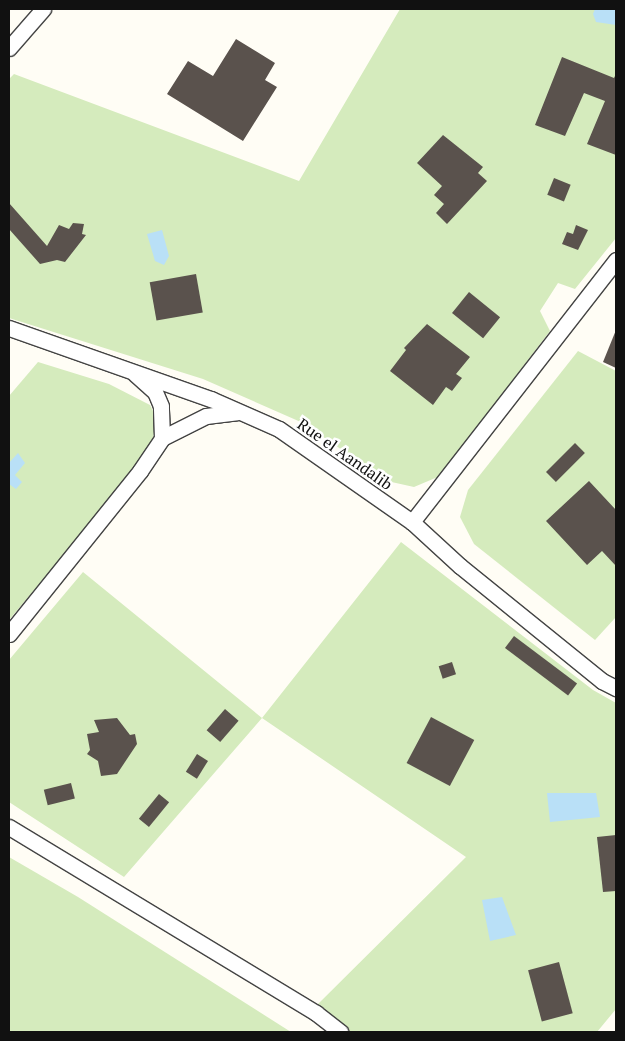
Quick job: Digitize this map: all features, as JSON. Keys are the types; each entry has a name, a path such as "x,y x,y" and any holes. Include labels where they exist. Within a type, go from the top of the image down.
{"street":[{"path":"9,48 43,9"},
{"path":"412,522 616,260"},
{"name":"Rue el Aandalib","path":"9,328 130,369 245,413 279,429 412,522 482,584 602,681 616,688"},
{"path":"130,369 155,392 161,406 162,438"},
{"path":"9,634 140,471 162,438 206,416 225,412 245,413"},
{"path":"9,827 316,1013 340,1032"},
{"path":"316,1013 321,1032"}],"green space":[{"path":"400,9 616,9 616,238 575,289 558,283 540,311 550,331 440,476 414,487 387,481 303,423 203,379 9,318 9,79 14,74 299,181"},
{"path":"578,351 616,371 616,617 595,640 474,544 460,517 468,490"},
{"path":"38,362 109,384 150,405 157,419 150,452 9,620 9,396"},
{"path":"401,542 593,690 616,703 616,1009 597,1032 348,1032 317,1005 466,857 262,718"},
{"path":"83,572 262,718 124,877 9,802 9,660"},
{"path":"9,857 78,897 291,1032 9,1032"}],"water":[{"path":"595,9 616,9 616,25 596,22 593,14"},
{"path":"162,230 169,256 164,265 155,261 147,234"},
{"path":"18,453 25,463 15,475 22,482 16,489 9,484 9,463"},
{"path":"547,793 596,793 600,817 550,822"},
{"path":"502,897 516,935 490,941 482,900"}],"building":[{"path":"236,39 275,63 265,80 277,87 243,141 167,94 188,61 213,76"},
{"path":"562,57 614,78 616,74 616,155 587,144 605,101 584,93 565,136 535,125"},
{"path":"443,135 483,167 478,173 487,181 447,224 436,213 444,204 434,195 442,186 417,163"},
{"path":"554,178 571,185 564,201 547,195"},
{"path":"9,203 47,246 59,225 69,229 73,223 84,224 82,234 86,235 65,262 57,260 40,264 9,229"},
{"path":"576,225 588,230 578,250 562,244 567,232 573,234"},
{"path":"196,274 203,312 156,321 150,282"},
{"path":"469,292 500,317 483,338 452,313"},
{"path":"427,324 470,357 456,374 462,378 452,391 446,387 433,405 390,371 406,350 404,348"},
{"path":"616,330 616,368 603,362"},
{"path":"575,443 585,453 556,482 546,472"},
{"path":"589,481 616,510 616,566 602,551 587,565 546,521"},
{"path":"514,636 577,684 568,696 505,648"},
{"path":"452,662 456,674 443,679 439,666"},
{"path":"225,709 239,721 220,742 207,730"},
{"path":"431,717 474,740 450,786 407,763"},
{"path":"117,718 130,735 135,734 137,744 117,774 101,776 98,761 87,754 90,750 87,734 99,732 94,720"},
{"path":"197,754 208,761 197,779 186,772"},
{"path":"71,783 75,799 48,805 44,790"},
{"path":"159,794 169,802 149,827 139,819"},
{"path":"616,835 616,891 603,892 597,837"},
{"path":"559,962 573,1013 542,1021 528,970"}]}
